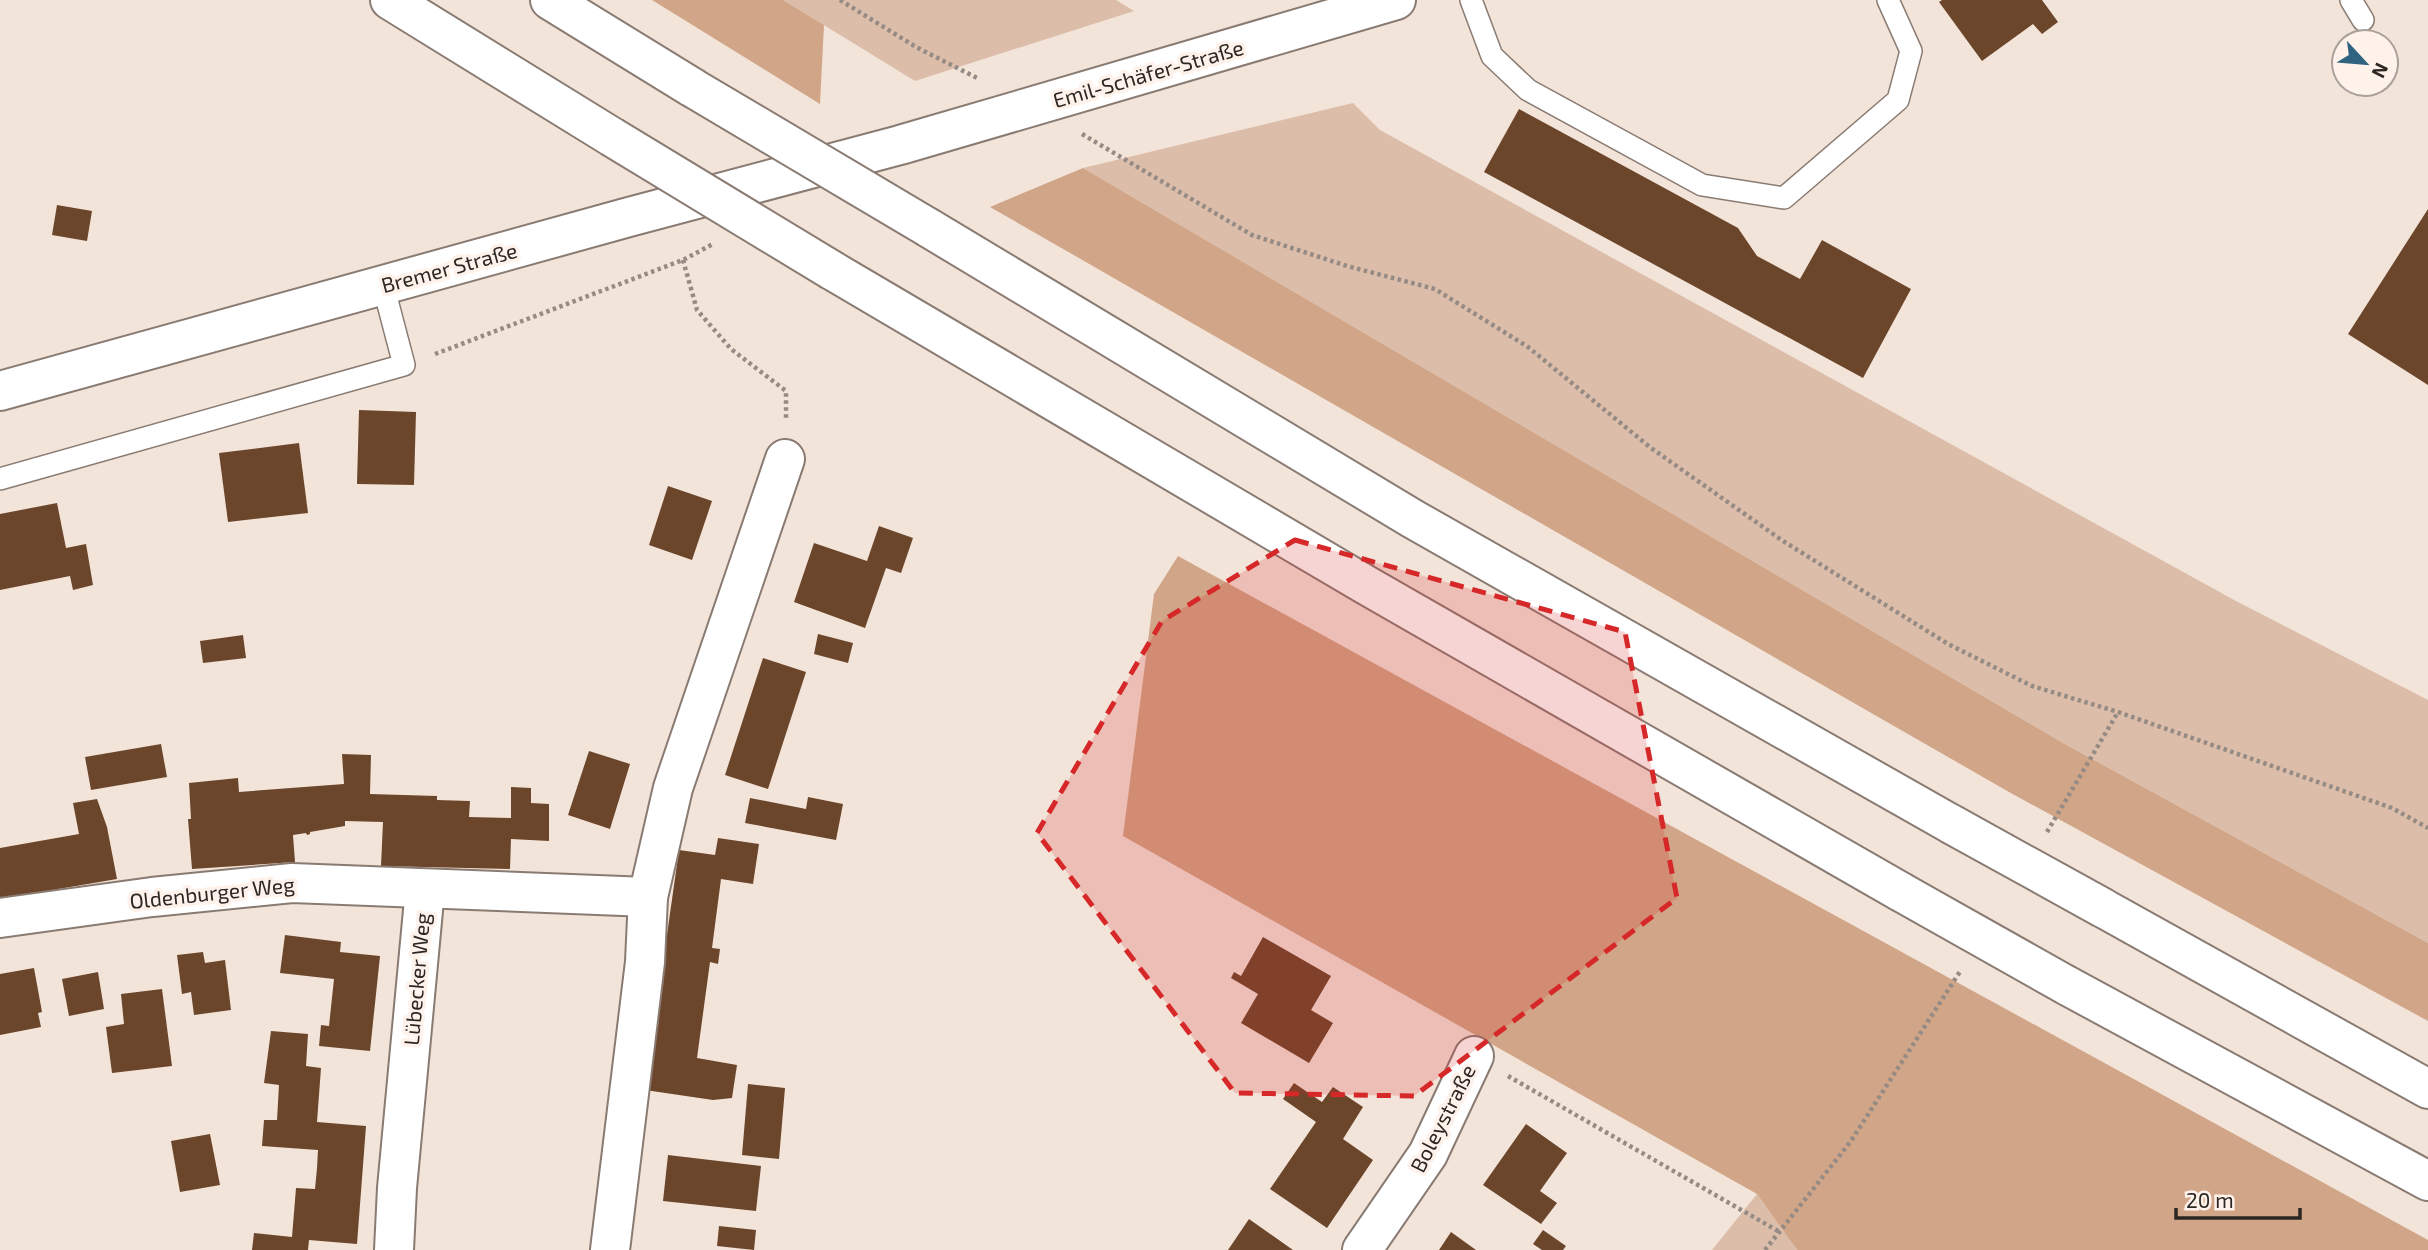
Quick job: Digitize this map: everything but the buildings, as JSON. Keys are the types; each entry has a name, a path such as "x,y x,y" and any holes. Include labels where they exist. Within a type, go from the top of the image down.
{"main road":[{"path":"390,0 833,271 1366,584 2066,985 2428,1181"},
{"path":"550,0 1413,519 1951,824 2428,1088"},
{"name":"Emil-Schäfer-Straße","path":"900,145 1396,0"},
{"name":"Bremer Straße","path":"0,391 900,145"},
{"path":"610,1250 645,962 648,897 673,788 785,459"},
{"name":"Oldenburger Weg","path":"0,918 152,897 292,883 425,889"},
{"name":"Lübecker Weg","path":"394,1250 397,1188 425,889 648,897"},
{"name":"Boleystraße","path":"1362,1250 1428,1154 1474,1055"}],"lane":[{"path":"1471,0 1492,56 1528,90 1702,185 1784,198 1898,100 1911,51 1888,0"},
{"path":"2351,0 2363,20"},
{"path":"0,479 404,365 383,285"}],"path":[{"path":"840,0 916,47 1034,106 1252,235 1435,289 1528,347 1651,448 1783,541 1948,644 2032,686 2118,712 2392,808 2428,828"},
{"path":"404,365 683,260 719,241"},
{"path":"683,260 697,310 732,349 786,391 785,459"},
{"path":"2044,836 2118,712"},
{"path":"1765,1250 1851,1140 1965,964"},
{"path":"1474,1055 1778,1231"}],"highlighted area":[{"path":"1295,540 1625,632 1677,898 1414,1096 1235,1093 1037,833 1162,621"}],"shaded area":[{"path":"652,0 783,0 824,25 820,104"},
{"path":"783,0 1116,0 1134,11 915,81"},
{"path":"1353,103 1380,130 2236,601 2428,700 2428,943 2063,743 1083,168"},
{"path":"1083,168 2063,743 2428,943 2428,1021 2009,792 990,207"},
{"path":"1178,556 2428,1240 2428,1250 1797,1250 1757,1194 1123,836 1154,594"},
{"path":"1757,1194 1797,1250 1712,1250"}]}
